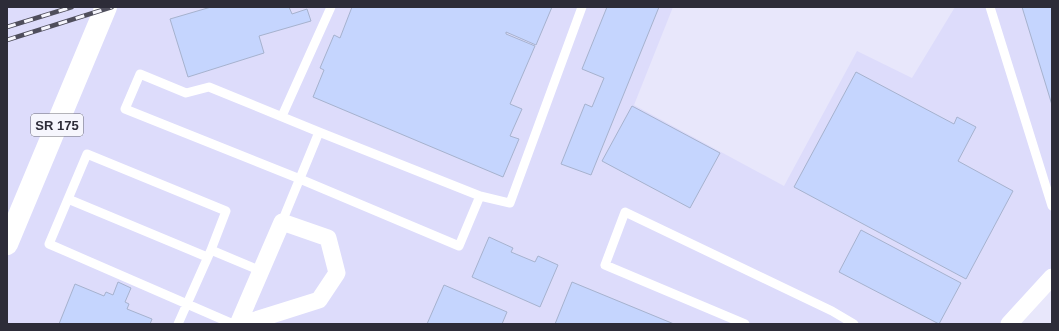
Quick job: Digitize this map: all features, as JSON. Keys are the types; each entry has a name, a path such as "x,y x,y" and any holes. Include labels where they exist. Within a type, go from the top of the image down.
{"main road":[{"name":"SR 175","path":"8,236 106,7"}],"street":[{"path":"238,324 282,222 328,238 337,273 319,300 243,324"},
{"path":"1009,324 1052,277"}],"lane":[{"path":"282,116 331,7"},
{"path":"480,196 459,246 300,179 125,109 140,74 186,93 209,87 480,196 510,203 582,7"},
{"path":"990,7 1052,206"},
{"path":"282,222 319,132"},
{"path":"178,324 186,304 209,253 226,211 87,154 49,244 186,304 233,324"},
{"path":"68,199 209,253 261,271"},
{"path":"745,324 605,265 625,212 824,308 850,323"}],"shaded area":[{"path":"7,7 673,7 634,105 784,186 857,51 912,78 955,7 1052,7 1052,277 1009,324 7,324"}],"building":[{"path":"211,7 289,7 292,14 307,9 311,21 259,36 264,53 188,77 170,19"},
{"path":"352,7 552,7 536,45 506,32 506,34 535,46 510,104 522,109 510,136 519,139 503,177 313,97 324,70 320,68 334,35 340,38"},
{"path":"607,7 659,7 591,175 561,164 585,104 592,107 604,78 582,69"},
{"path":"1022,7 1052,7 1052,105"},
{"path":"856,72 954,124 957,117 976,127 958,161 1013,191 966,279 794,187"},
{"path":"632,106 720,153 690,208 602,161"},
{"path":"861,230 961,283 939,324 839,272"},
{"path":"489,237 513,248 511,252 535,262 538,256 558,265 540,307 472,277"},
{"path":"118,282 131,288 125,302 129,304 127,309 152,319 150,324 59,324 75,284 104,296 106,292 113,295"},
{"path":"572,282 674,324 555,324"},
{"path":"444,285 507,312 502,324 427,324"}],"railway":[{"path":"7,27 72,7"},
{"path":"7,40 112,7"}]}
